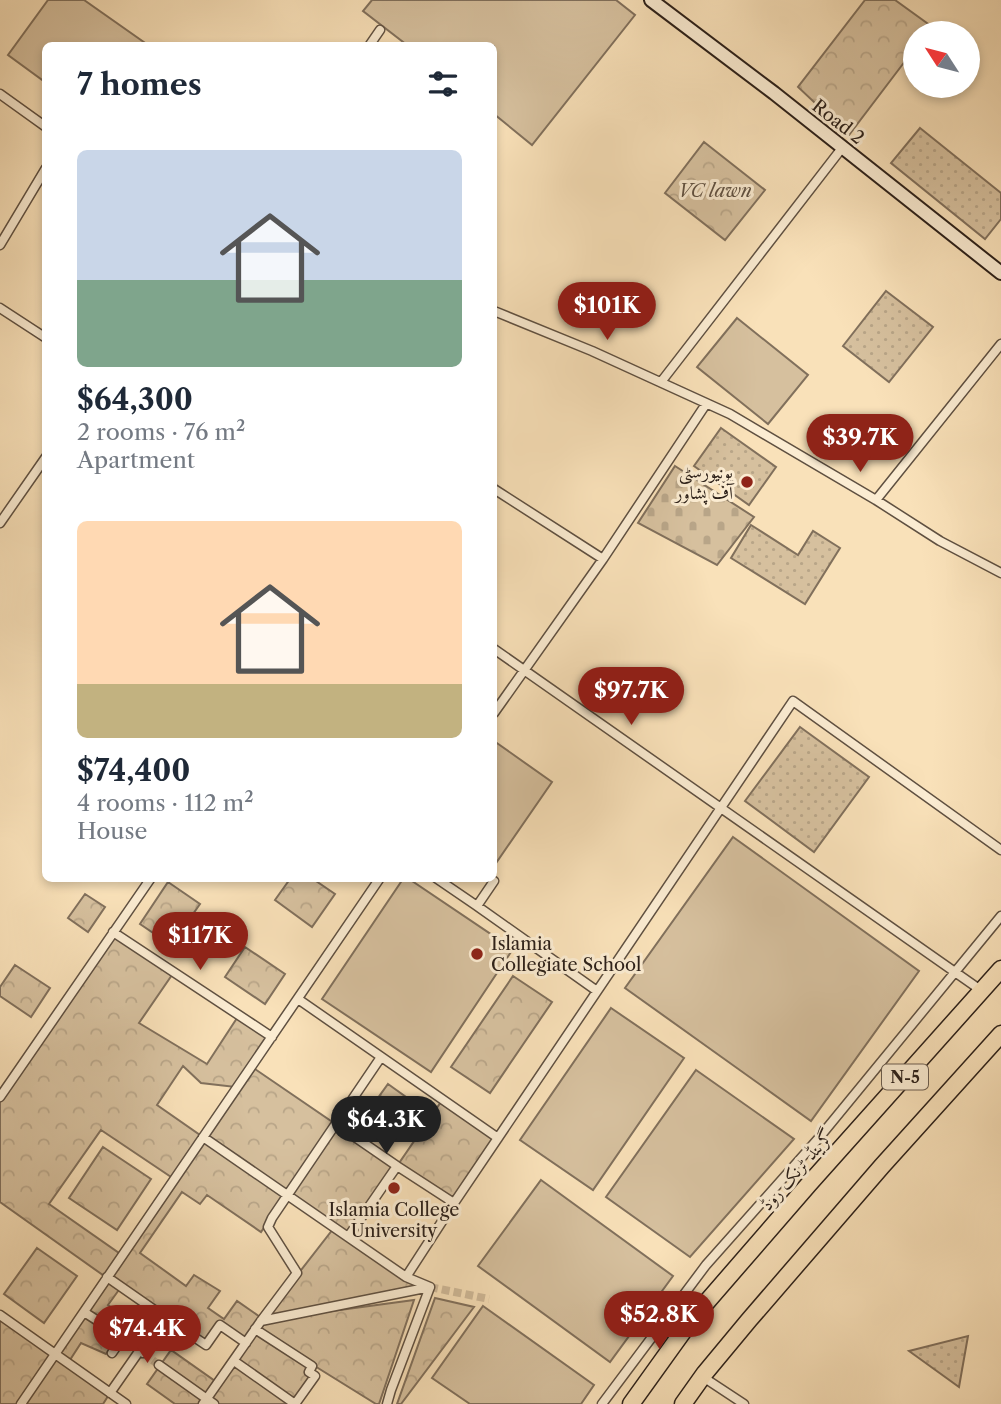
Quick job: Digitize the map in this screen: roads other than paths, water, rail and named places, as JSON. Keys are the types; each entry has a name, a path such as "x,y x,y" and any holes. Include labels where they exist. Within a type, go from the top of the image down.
{"highway":[{"name":"گرینڈ ٹرنک روڈ","path":"631,1404 700,1310 809,1184 1001,971"},
{"path":"982,1056 1001,1023"},
{"name":"N-5","path":"683,1404 749,1320 1001,1034"}],"street":[{"name":"Road 2","path":"651,0 1001,273"},
{"path":"372,42 380,30"},
{"path":"0,94 42,124"},
{"path":"661,382 842,148"},
{"path":"0,245 42,175"},
{"path":"0,307 42,335"},
{"path":"497,312 592,351 730,414 940,541 1001,573"},
{"path":"876,500 1001,344"},
{"path":"497,708 603,559 706,404"},
{"path":"0,523 42,463"},
{"path":"497,491 603,559"},
{"path":"497,651 984,989"},
{"path":"405,1276 793,701 1001,850"},
{"path":"0,1097 148,882"},
{"path":"21,1404 377,882"},
{"path":"442,882 597,991"},
{"path":"477,906 493,882"},
{"path":"602,1404 693,1281 818,1139 1001,916"},
{"path":"113,932 272,1037"},
{"path":"298,999 498,1138"},
{"path":"159,1365 208,1402 261,1321 297,1273 268,1227 272,1217 381,1056"},
{"path":"336,1124 454,1203"},
{"path":"203,1137 405,1276 430,1287"},
{"path":"348,1237 397,1166"},
{"path":"107,1277 206,1345 220,1325 246,1343"},
{"path":"261,1321 430,1287"},
{"path":"387,1404 430,1287"},
{"path":"84,1312 142,1351"},
{"path":"0,1315 126,1404"},
{"path":"110,1393 142,1351 163,1316"},
{"path":"112,1353 128,1323"},
{"path":"234,1361 295,1404 315,1376 309,1372 312,1366 256,1329"},
{"path":"703,1377 744,1404"}],"tunnel":[{"path":"430,1287 489,1299"},
{"path":"143,1353 159,1365"}],"place":[{"name":"یونیورسٹی آف پشاور","path":"747,482"},
{"name":"Islamia Collegiate School","path":"477,954"},
{"name":"Islamia College University","path":"394,1188"}],"park label":[{"name":"VC lawn","path":"715,191"}]}
